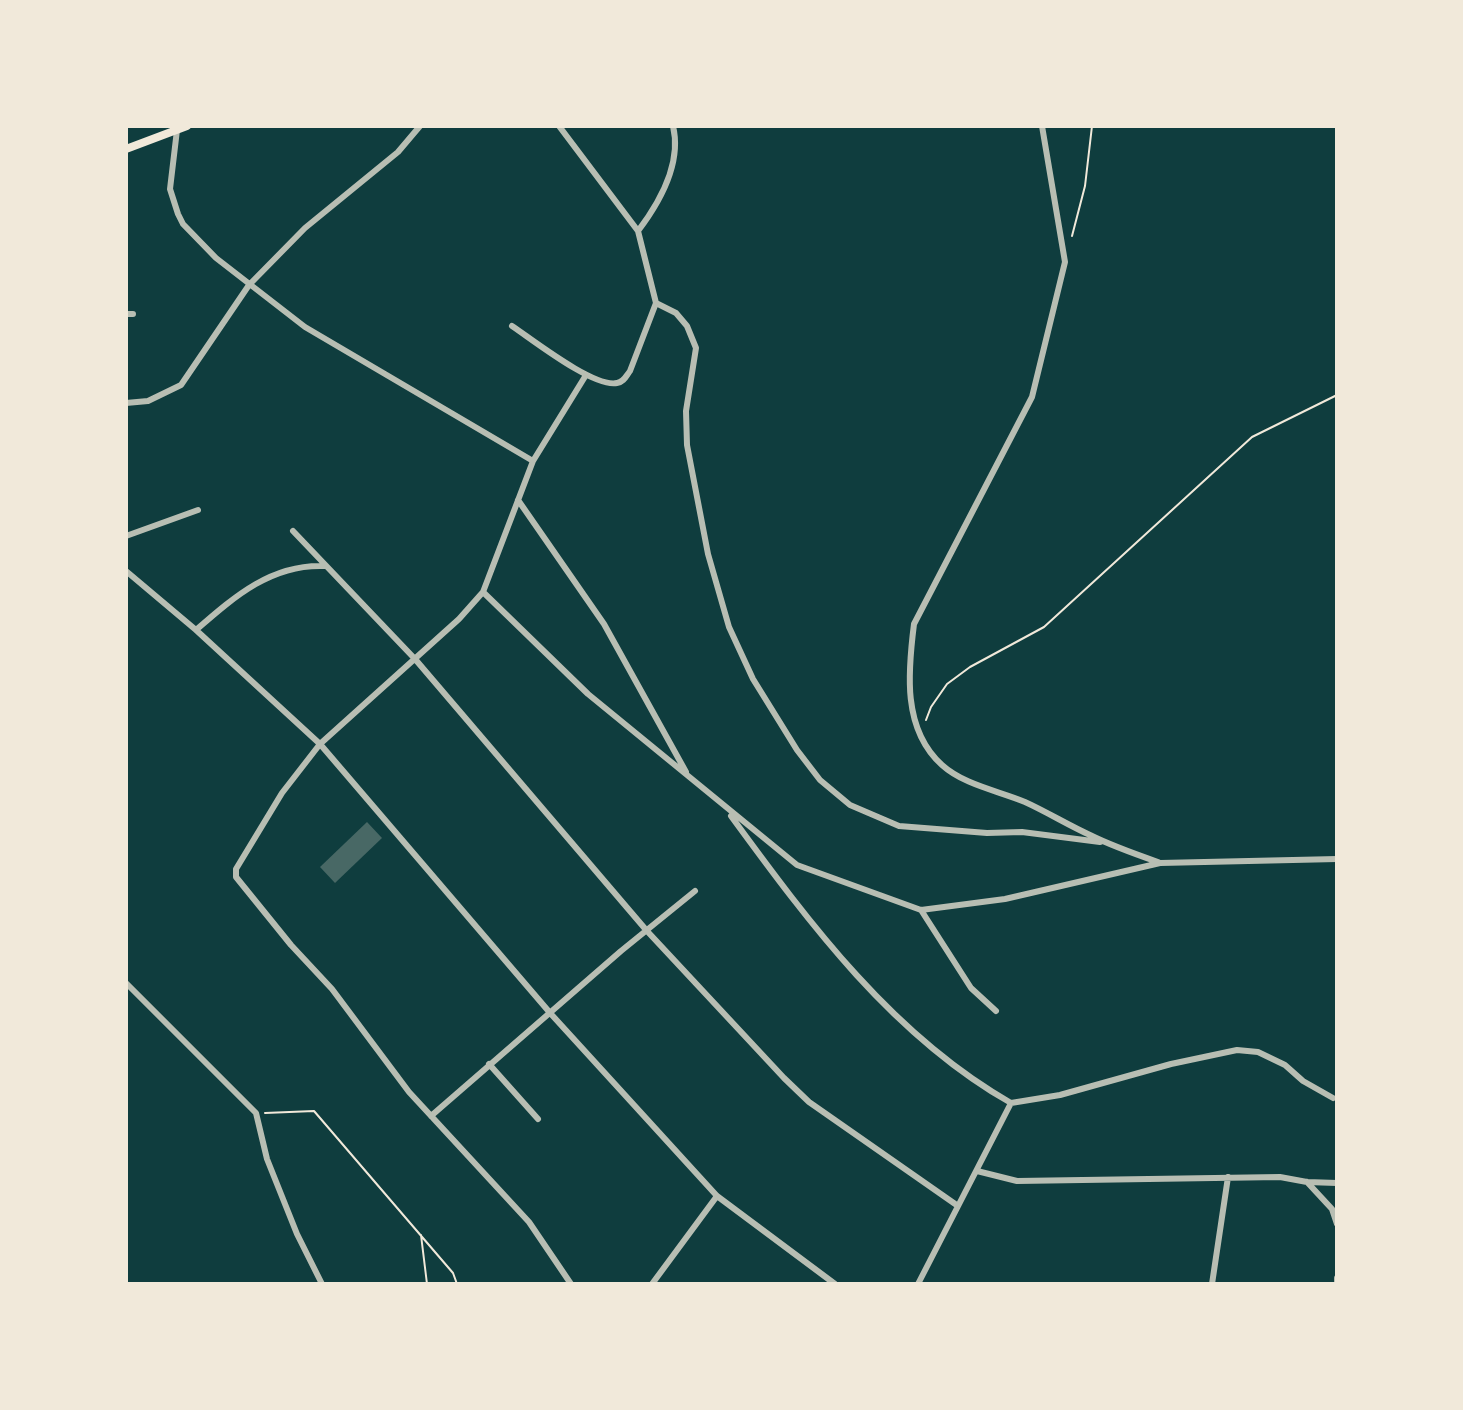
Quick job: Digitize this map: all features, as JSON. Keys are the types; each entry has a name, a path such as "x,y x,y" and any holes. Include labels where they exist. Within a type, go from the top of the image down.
{"main road":[{"path":"126,149 187,126"}],"street":[{"path":"126,403 148,401 181,385 249,285 305,228 398,152 420,126"},
{"path":"512,326 586,375 610,383 624,381 656,303 638,231 559,126"},
{"path":"638,231 657,202 675,158 677,142 673,126"},
{"path":"1042,126 1065,262 1032,397 914,624 910,659 910,700 920,736 942,766 977,784 1025,802 1106,843 1160,863"},
{"path":"177,130 170,189 183,224 216,258 305,327 379,368 533,461"},
{"path":"656,303 676,313 687,326 696,348 687,411 687,445 708,554 729,627 753,680 797,750 820,780 850,805 899,826 987,833 1022,832 1106,843"},
{"path":"571,1284 529,1222 409,1092 332,989 240,885 236,877 236,869 282,793 320,744 459,619 483,592 533,461 586,375"},
{"path":"518,500 604,624 688,775"},
{"path":"126,536 198,510"},
{"path":"293,531 415,659 647,931 800,1094 958,1206"},
{"path":"196,630 236,595 260,580 311,565 324,566"},
{"path":"126,571 196,630 320,744 551,1014 717,1196 833,1284"},
{"path":"483,592 588,694 688,775 725,809 807,871 921,910 1005,899 1160,863 1337,859"},
{"path":"725,809 804,915 898,1019 976,1083 1011,1103 1060,1095 1171,1064 1237,1050 1258,1052 1285,1065 1303,1081 1333,1098"},
{"path":"431,1116 489,1064 695,891"},
{"path":"921,910 971,988 996,1011"},
{"path":"126,983 256,1113 267,1159 297,1234 322,1284"},
{"path":"489,1064 538,1119"},
{"path":"918,1284 1011,1103"},
{"path":"977,1171 1017,1181 1280,1177 1306,1182 1337,1183"},
{"path":"1212,1284 1228,1177"},
{"path":"1306,1182 1332,1209 1337,1224"},
{"path":"652,1284 717,1196"},
{"path":"1337,1278 1337,1284"}],"path":[{"path":"1071,240 1085,186 1092,126"},
{"path":"920,736 931,707 946,684 1044,627 1252,437 1337,395"},
{"path":"256,1113 314,1112 453,1273 457,1284"},
{"path":"421,1235 427,1284"}],"building":[{"path":"367,822 382,838 335,883 320,867"}]}
